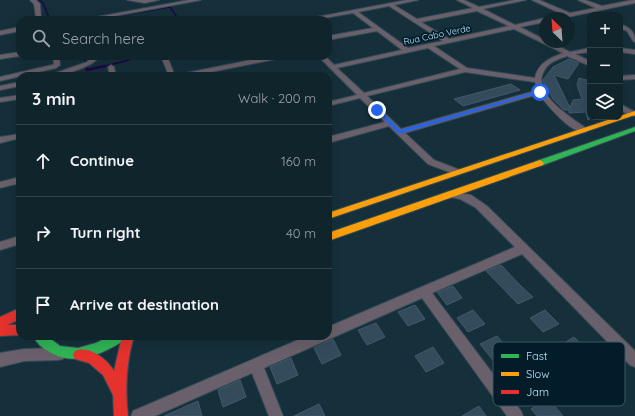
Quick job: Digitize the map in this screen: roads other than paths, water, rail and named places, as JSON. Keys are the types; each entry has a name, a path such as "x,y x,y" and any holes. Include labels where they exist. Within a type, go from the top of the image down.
{"street":[{"path":"33,0 37,4 39,16"},
{"path":"130,0 156,0"},
{"path":"107,16 198,0"},
{"path":"326,16 416,0"},
{"path":"460,0 587,62"},
{"path":"416,21 523,0"},
{"path":"535,0 562,12"},
{"path":"582,0 601,8"},
{"path":"575,14 635,1"},
{"path":"390,5 449,42"},
{"path":"354,11 408,50"},
{"name":"Rua Cabo Verde","path":"334,72 408,50 539,21"},
{"path":"332,37 378,29"},
{"path":"632,29 635,40"},
{"path":"0,33 16,30"},
{"path":"429,46 465,70"},
{"path":"1,54 16,48"},
{"path":"583,130 558,113 540,92 538,75 541,68 548,62 568,53 587,50"},
{"path":"623,50 635,52"},
{"path":"1,54 16,54"},
{"path":"32,72 54,67 57,65 56,60"},
{"path":"61,72 80,66 89,60"},
{"path":"166,60 170,72"},
{"path":"197,72 245,60"},
{"path":"324,60 334,72 431,162 457,172"},
{"path":"111,67 112,72"},
{"path":"332,103 465,70 538,80"},
{"path":"0,79 16,75"},
{"path":"623,78 635,77"},
{"path":"0,83 16,79"},
{"path":"0,88 16,85"},
{"path":"399,132 540,92"},
{"path":"0,100 16,98"},
{"path":"623,108 633,113"},
{"path":"332,215 633,113"},
{"path":"332,139 390,123"},
{"path":"332,236 635,129"},
{"path":"0,140 16,137"},
{"path":"431,162 434,180"},
{"path":"0,185 16,181"},
{"path":"483,182 477,187 475,193 483,208"},
{"path":"449,194 466,196 483,208 522,249 617,342"},
{"path":"0,246 16,241"},
{"path":"332,331 522,249"},
{"path":"424,292 493,385"},
{"path":"0,323 16,315"},
{"path":"0,331 16,330"},
{"path":"37,340 56,352 71,354 94,350 114,340"},
{"path":"41,340 44,345"},
{"path":"121,416 119,399 119,371 127,340"},
{"path":"138,416 313,340"},
{"path":"625,350 635,360"},
{"path":"0,360 24,355 89,355 103,364 113,378 119,399"},
{"path":"256,364 276,416"},
{"path":"509,406 516,416"}],"waterway":[{"path":"39,0 43,3 48,16"},
{"path":"117,16 170,7 176,16"},
{"path":"85,60 86,67"},
{"path":"105,66 129,60"},
{"path":"86,66 87,70 105,66"},
{"path":"101,67 105,66"}]}
